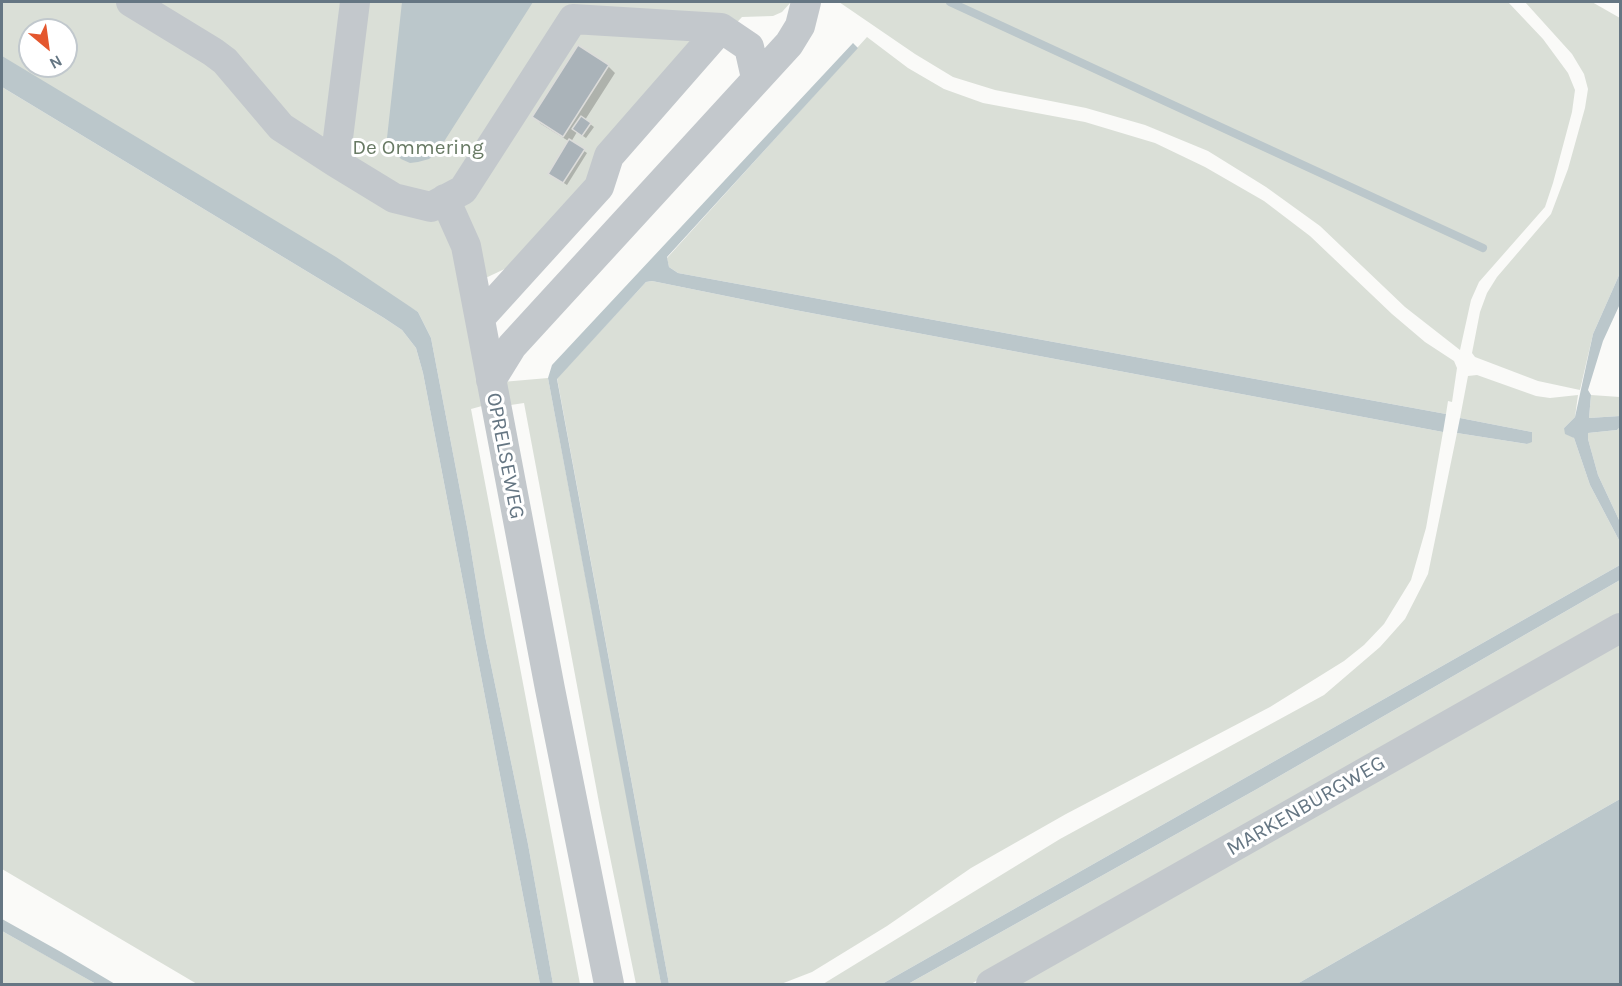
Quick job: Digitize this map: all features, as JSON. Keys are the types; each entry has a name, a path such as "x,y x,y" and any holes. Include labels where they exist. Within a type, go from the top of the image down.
{"street":[{"path":"131,2 225,61 281,127 394,198 431,207 463,190 573,19 721,28 748,47 756,78"},
{"path":"334,162 355,2"},
{"name":"OPRELSEWEG","path":"609,984 491,380 512,346 789,44 800,26 806,2"},
{"path":"480,318 599,187 609,156 721,28"},
{"path":"445,200 466,246 491,380"},
{"name":"MARKENBURGWEG","path":"991,984 1620,628"}],"green space":[{"name":"De Ommering","path":"2,2 791,2 782,12 773,16 742,17 511,266 460,290 482,406 471,409 580,984 553,984 528,844 485,636 468,532 431,338 418,312 2,69"},
{"path":"839,2 1508,2 1543,39 1568,73 1575,90 1572,112 1545,207 1479,282 1471,300 1460,350 1405,307 1320,226 1266,187 1208,151 1145,125 1086,108 995,90 953,77"},
{"path":"1525,2 1592,2 1620,18 1620,273 1593,334 1580,390 1538,381 1475,357 1472,353 1480,312 1487,293 1497,277 1551,214 1568,169 1588,89 1584,74 1572,54"},
{"path":"867,37 908,68 944,89 983,103 1085,122 1155,143 1205,167 1264,201 1310,236 1425,342 1454,361 1457,368 1452,402 1448,401 1446,414 678,273 669,267 667,258"},
{"path":"2,87 384,318 402,330 416,348 423,373 540,984 197,984 2,869"},
{"path":"652,281 1443,432 1426,528 1411,580 1384,624 1364,645 1344,661 1270,707 1066,814 971,868 887,926 812,972 781,984 669,984 557,378 646,282"},
{"path":"1477,375 1536,396 1550,398 1578,395 1575,417 1564,428 1574,438 1590,485 1620,542 1620,565 882,984 823,984 1060,839 1324,695 1380,647 1405,619 1428,574 1457,433 1527,444 1532,441 1532,432 1460,418 1468,376"},
{"path":"548,378 661,984 636,984 600,808 524,403 504,406 502,382"},
{"path":"1591,395 1620,397 1620,416 1589,418"},
{"path":"1620,427 1620,522 1598,475 1588,433 1617,430"},
{"path":"1620,580 1620,616 971,984 908,984 1257,789"},
{"path":"1620,638 1620,799 1297,984 1015,984"},
{"path":"2,931 61,964 96,984 2,984"}],"shaded area":[{"path":"402,2 533,2 438,151 429,159 410,163 401,159 389,146 387,138"},
{"path":"853,43 858,48 667,257 669,267 678,273 1446,414 1443,432 652,281 646,282 557,379 669,984 661,984 548,378 552,365"},
{"path":"2,56 18,66 18,78 39,78 336,257 418,312 431,338 468,532 485,636 528,844 553,984 540,984 423,373 416,348 402,330 384,318 2,87"},
{"path":"1620,273 1620,304 1603,341 1588,390 1591,395 1589,418 1620,416 1620,427 1617,430 1588,433 1588,439 1598,475 1620,522 1620,542 1590,485 1574,438 1565,434 1564,428 1575,417 1593,334"},
{"path":"1460,418 1532,432 1532,442 1527,444 1457,433"},
{"path":"1620,565 1620,580 1257,789 908,984 882,984"},
{"path":"1620,799 1620,984 1297,984"},
{"path":"2,919 115,984 96,984 2,931"}],"building":[{"path":"578,45 609,65 563,137 532,117"},
{"path":"581,116 591,123 582,136 572,129"},
{"path":"569,139 585,149 563,183 548,174"}],"waterway":[{"path":"950,2 1483,248"}]}
